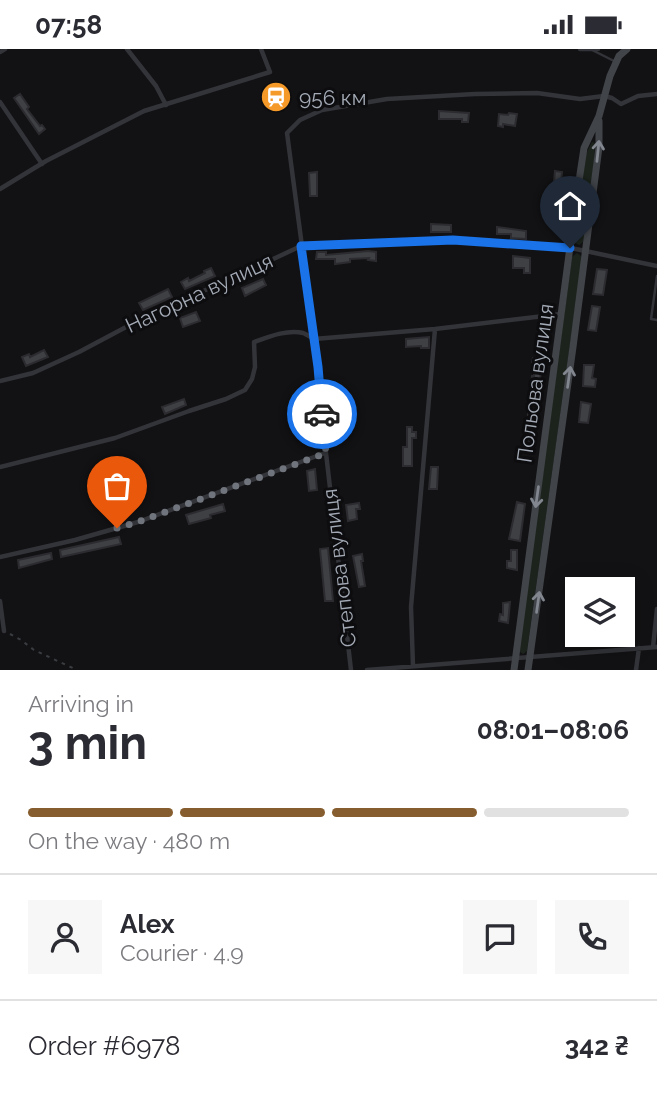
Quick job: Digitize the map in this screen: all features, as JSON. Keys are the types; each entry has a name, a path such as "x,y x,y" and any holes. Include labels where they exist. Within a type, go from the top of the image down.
{"main road":[{"path":"599,116 616,62 627,49"},
{"name":"Польова вулиця","path":"514,670 584,148 599,116"},
{"name":"Польова вулиця","path":"528,670 599,147 599,116"}],"street":[{"path":"0,52 5,49"},
{"path":"127,49 156,86 166,105"},
{"path":"0,189 42,164 145,111 270,72 261,49"},
{"path":"580,49 595,49"},
{"name":"Степова вулиця","path":"351,670 314,339 287,133 300,120 322,110 387,99 504,93 537,93 580,99 604,96"},
{"path":"604,96 621,104 638,96 657,95"},
{"path":"0,102 42,164"},
{"name":"Нагорна вулиця","path":"0,381 33,373 160,309 301,246 453,240 570,248 657,266"},
{"path":"0,467 115,438 245,390 255,367 254,342 276,335 303,333 314,339 435,329 562,314"},
{"path":"413,666 411,607 435,329"},
{"path":"0,557 138,522 326,453"},
{"path":"0,601 4,631"},
{"path":"368,670 655,647 657,609"},
{"path":"636,670 639,648"}],"lane":[{"path":"595,49 616,62"},
{"path":"657,276 651,319 657,320"}],"path":[{"path":"4,631 34,650 77,670"}],"shaded area":[{"path":"592,142 595,143 594,161 584,237 579,245 575,243 574,237 586,154"},
{"path":"577,253 582,259 527,651 523,654 519,651 572,257"}],"building":[{"path":"20,94 29,107 27,109 45,129 39,134 14,98"},
{"path":"439,111 469,113 468,122 462,122 462,119 439,119"},
{"path":"499,114 517,114 515,126 498,126"},
{"path":"555,171 562,172 560,195 553,194"},
{"path":"317,172 317,196 310,196 309,173"},
{"path":"431,224 451,225 451,232 431,232"},
{"path":"497,227 526,231 526,239 511,238 511,234 497,234"},
{"path":"317,252 326,252 326,255 376,252 376,261 368,260 369,258 350,259 350,262 335,264 335,259 316,259"},
{"path":"513,256 530,258 530,273 524,273 524,268 513,268"},
{"path":"211,268 215,276 185,289 181,282 188,278 189,281"},
{"path":"597,269 607,270 603,295 593,294"},
{"path":"263,279 266,285 245,296 242,288"},
{"path":"168,289 172,297 143,310 139,303"},
{"path":"592,306 600,307 596,331 588,330"},
{"path":"196,312 200,321 183,327 180,318"},
{"path":"429,337 429,348 406,347 406,339"},
{"path":"44,350 48,357 26,366 22,357 29,354 30,357"},
{"path":"533,358 541,359 540,386 531,385 535,363 532,362"},
{"path":"584,365 594,365 592,378 596,379 595,387 583,386"},
{"path":"309,393 310,411 301,413 299,395"},
{"path":"184,399 186,405 165,414 162,407"},
{"path":"581,402 591,404 588,423 579,422"},
{"path":"528,409 537,410 534,441 525,440 531,415 528,415"},
{"path":"407,427 412,427 412,432 416,432 416,438 412,438 412,466 403,466"},
{"path":"431,467 438,467 437,489 429,489"},
{"path":"315,469 317,490 309,491 307,471"},
{"path":"517,502 525,504 520,541 509,539"},
{"path":"359,503 360,509 356,509 357,519 348,521 346,505"},
{"path":"223,504 225,511 189,524 186,515"},
{"path":"119,537 121,544 61,557 60,550"},
{"path":"328,548 333,601 325,601 320,549"},
{"path":"511,550 517,550 517,570 507,568 507,561 511,561"},
{"path":"51,553 52,559 19,568 18,560"},
{"path":"362,554 365,586 359,587 353,556"},
{"path":"510,602 508,623 499,621 500,614 503,615 503,603"}],"way so far":[{"path":"117,528 326,453 322,414"}],"place":[{"name":"956 км","path":"276,97"}],"route":[{"path":"322,414 301,246 453,240 570,248"}]}
